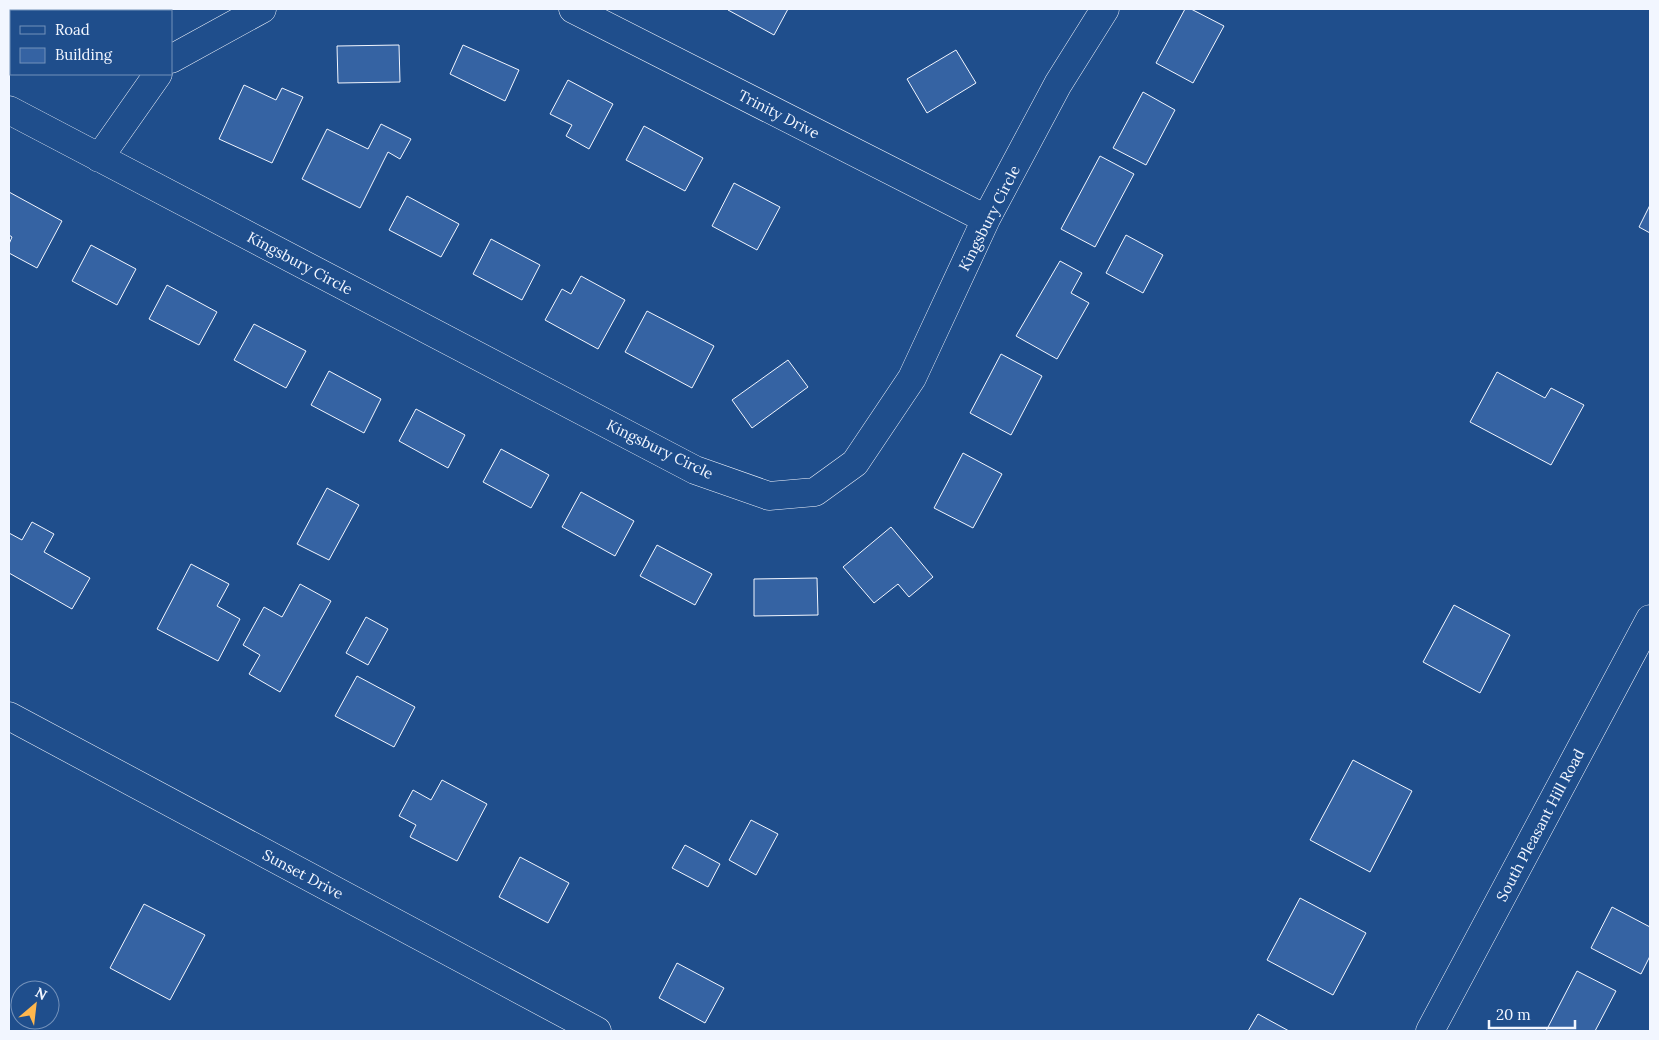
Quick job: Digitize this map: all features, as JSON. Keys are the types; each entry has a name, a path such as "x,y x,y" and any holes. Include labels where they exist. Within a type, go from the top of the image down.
{"street":[{"path":"172,58 262,9"},
{"name":"Trinity Drive","path":"573,9 986,220"},
{"name":"Kingsbury Circle","path":"9,110 696,470 769,496 815,492 855,464 912,378 986,220 1058,84 1105,9"},
{"path":"99,158 157,75"},
{"name":"South Pleasant Hill Road","path":"1430,1031 1650,619"},
{"name":"Sunset Drive","path":"9,716 597,1031"}],"building":[{"path":"9,9 60,9 10,10 9,23"},
{"path":"728,9 788,9 774,35"},
{"path":"1185,9 1191,9 1224,26 1193,83 1156,63"},
{"path":"399,45 400,82 338,83 337,46"},
{"path":"463,45 519,70 505,101 450,74"},
{"path":"956,50 976,83 927,113 907,79"},
{"path":"568,80 613,104 589,149 566,136 572,125 550,114"},
{"path":"244,85 276,100 282,88 303,97 272,163 219,139"},
{"path":"1143,92 1175,110 1146,165 1113,148"},
{"path":"381,124 411,139 400,159 388,152 360,208 302,179 327,129 368,149"},
{"path":"644,126 703,158 685,191 626,160"},
{"path":"1100,156 1134,174 1095,247 1061,229"},
{"path":"734,183 780,207 757,250 712,226"},
{"path":"9,192 62,221 37,268 9,253 9,244 12,237 9,235"},
{"path":"407,196 459,224 441,257 389,230"},
{"path":"1650,205 1650,233 1639,227"},
{"path":"1126,235 1163,255 1143,293 1106,273"},
{"path":"491,239 540,265 522,300 473,274"},
{"path":"91,245 136,269 117,305 72,281"},
{"path":"1060,261 1082,273 1071,293 1089,303 1057,359 1016,336"},
{"path":"581,276 625,300 598,349 545,320 562,289 571,294"},
{"path":"167,285 217,312 199,345 149,319"},
{"path":"647,311 714,346 692,388 625,352"},
{"path":"254,324 306,351 286,388 234,360"},
{"path":"1001,354 1042,376 1011,435 970,413"},
{"path":"788,360 808,387 752,428 732,400"},
{"path":"329,371 381,399 364,433 311,405"},
{"path":"1497,372 1545,398 1551,388 1584,405 1551,465 1470,422"},
{"path":"416,409 465,435 448,468 399,441"},
{"path":"501,449 549,475 531,508 483,482"},
{"path":"963,453 1002,474 973,528 934,508"},
{"path":"327,488 359,505 329,560 297,544"},
{"path":"581,492 634,521 615,556 562,527"},
{"path":"32,522 54,534 44,552 90,578 72,609 9,573 9,533 22,540"},
{"path":"891,527 933,577 909,597 898,584 874,603 843,567"},
{"path":"657,545 712,574 695,605 640,576"},
{"path":"191,564 229,584 217,606 240,619 218,661 157,629"},
{"path":"817,578 818,615 754,616 754,579"},
{"path":"300,584 331,601 280,692 249,674 260,655 243,645 264,607 282,617"},
{"path":"1454,605 1510,635 1480,693 1423,662"},
{"path":"366,617 388,629 368,665 346,653"},
{"path":"357,676 415,707 394,747 335,716"},
{"path":"1353,760 1412,791 1370,872 1310,840"},
{"path":"442,780 487,804 457,861 410,837 416,825 399,816 413,790 431,800"},
{"path":"751,820 778,834 756,875 729,860"},
{"path":"685,845 720,864 708,887 672,868"},
{"path":"520,857 569,883 548,923 499,897"},
{"path":"1300,898 1366,933 1333,995 1267,960"},
{"path":"144,904 205,935 170,1000 110,968"},
{"path":"1612,907 1650,927 1650,956 1641,974 1591,948"},
{"path":"677,963 724,988 705,1023 659,998"},
{"path":"1577,971 1616,991 1595,1031 1546,1031"},
{"path":"1258,1014 1289,1031 1248,1031"}]}
